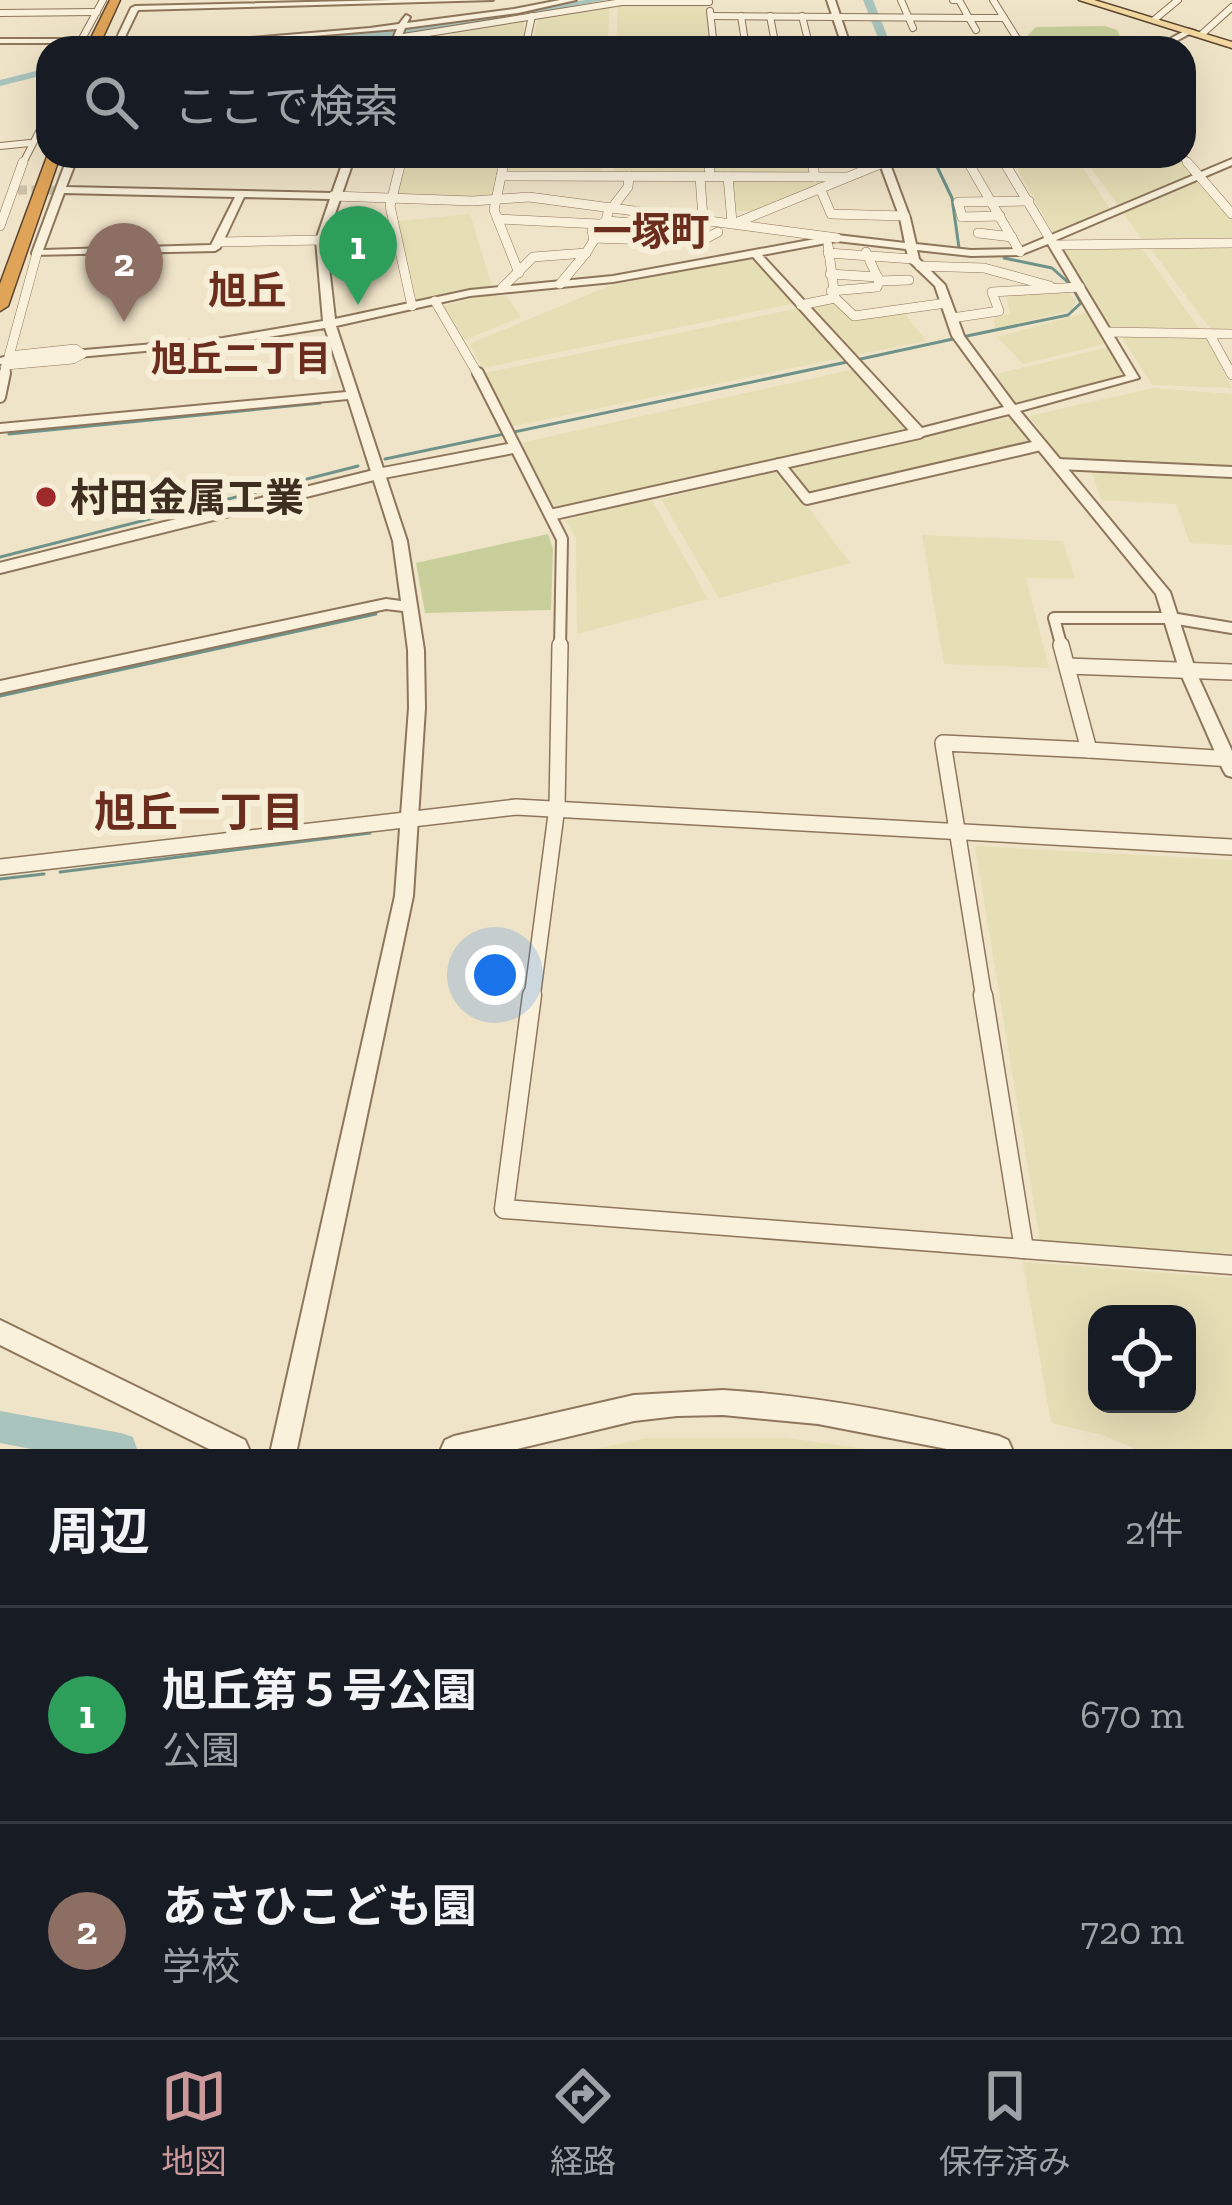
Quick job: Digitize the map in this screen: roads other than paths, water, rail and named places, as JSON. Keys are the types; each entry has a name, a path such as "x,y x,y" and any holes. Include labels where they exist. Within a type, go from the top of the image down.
{"highway":[{"path":"96,36 128,2"},
{"path":"0,265 38,168"},
{"path":"0,306 49,168"}],"main road":[{"path":"1084,0 1111,3 1232,45"}],"street":[{"path":"91,36 104,0"},
{"path":"120,36 128,2 489,0"},
{"path":"398,36 444,31 572,0"},
{"path":"757,0 772,36"},
{"path":"901,0 913,28"},
{"path":"953,0 959,0 976,30"},
{"path":"994,0 1015,36"},
{"path":"1154,20 1178,0"},
{"path":"398,36 413,1"},
{"path":"398,36 626,1 709,1 713,36"},
{"path":"1187,36 1230,3"},
{"path":"786,16 785,7 875,17 1004,18"},
{"path":"711,16 802,16 835,10"},
{"path":"0,13 98,13"},
{"path":"523,14 524,36"},
{"path":"741,16 744,36"},
{"path":"802,16 807,36"},
{"path":"443,36 444,31"},
{"path":"0,41 36,43"},
{"path":"0,226 36,133"},
{"path":"0,146 30,142"},
{"path":"498,219 685,226 703,218 912,257 976,260 1052,242 1232,162"},
{"path":"68,168 37,253 9,356 75,349 82,354"},
{"path":"284,1449 404,896 412,819 417,708 400,541 349,395 329,321 321,240 345,168"},
{"path":"399,168 389,200 412,306"},
{"path":"503,168 494,200 518,273"},
{"path":"703,218 706,168"},
{"path":"813,168 815,177"},
{"path":"734,223 864,168"},
{"path":"830,274 911,284 912,257 904,216 886,168"},
{"path":"972,168 1020,252"},
{"path":"550,515 919,433 1133,378 1107,332 1071,287 1052,242 1008,168"},
{"path":"1192,168 1232,214"},
{"path":"501,176 846,177"},
{"path":"560,284 586,254 592,231 628,187 629,176"},
{"path":"728,177 734,223"},
{"path":"820,188 831,214 904,216"},
{"path":"0,190 16,190"},
{"path":"58,190 389,200 530,196 611,208 685,226 705,239 718,232"},
{"path":"222,242 241,194"},
{"path":"1000,216 962,217 958,202 1029,201"},
{"path":"640,242 643,224"},
{"path":"593,238 681,241 685,226"},
{"path":"978,233 1012,237"},
{"path":"37,253 206,251 222,242 321,240"},
{"path":"1052,242 1232,243"},
{"path":"4,361 223,340 502,288 560,284 831,243"},
{"path":"831,243 833,294 854,316 946,303"},
{"path":"801,304 877,287 865,248"},
{"path":"755,253 919,433"},
{"path":"512,258 586,254"},
{"path":"502,288 533,257"},
{"path":"912,257 976,260 1071,287"},
{"path":"912,257 940,285 960,338 1012,409 1163,592 1189,672 1230,762 943,743 1024,1249"},
{"path":"952,318 999,311 992,292 1071,287"},
{"path":"435,301 562,539 557,807 504,1209 1232,1265"},
{"path":"1107,332 1232,334"},
{"path":"1210,334 1232,375"},
{"path":"0,397 6,365 73,359 82,354"},
{"path":"0,428 349,395"},
{"path":"0,568 509,438"},
{"path":"779,464 807,499 1041,445"},
{"path":"1058,464 1232,472"},
{"path":"46,555 55,538"},
{"path":"0,687 386,604 410,607"},
{"path":"1089,750 1054,618 1171,618 1232,628"},
{"path":"1067,666 1232,672"},
{"path":"0,867 557,807 1232,847"},
{"path":"0,1332 236,1449"},
{"path":"454,1449 638,1408 697,1403 864,1420 999,1449"}],"waterway":[{"path":"353,36 417,31 601,0"},
{"path":"868,0 882,36"},
{"path":"126,36 134,18"},
{"path":"0,83 36,74"},
{"path":"938,168 952,198 959,248"},
{"path":"1004,258 1052,268 1070,284"},
{"path":"962,337 1068,315 1081,303 1075,292"},
{"path":"856,360 953,339"},
{"path":"385,459 847,362"},
{"path":"9,434 320,403"},
{"path":"0,557 358,466"},
{"path":"0,696 376,614"},
{"path":"60,872 370,833"},
{"path":"0,879 44,874"},
{"path":"0,1427 121,1449"}],"tunnel":[{"path":"18,190 55,190"}],"place":[{"name":"旭丘第５号公園","path":"358,305"},
{"name":"あさひこども園","path":"124,322"},
{"name":"村田金属工業","path":"46,497"}],"district":[{"name":"一塚町","path":"651,231"},
{"name":"旭丘","path":"247,290"},
{"name":"旭丘二丁目","path":"241,358"},
{"name":"旭丘一丁目","path":"199,812"}]}
